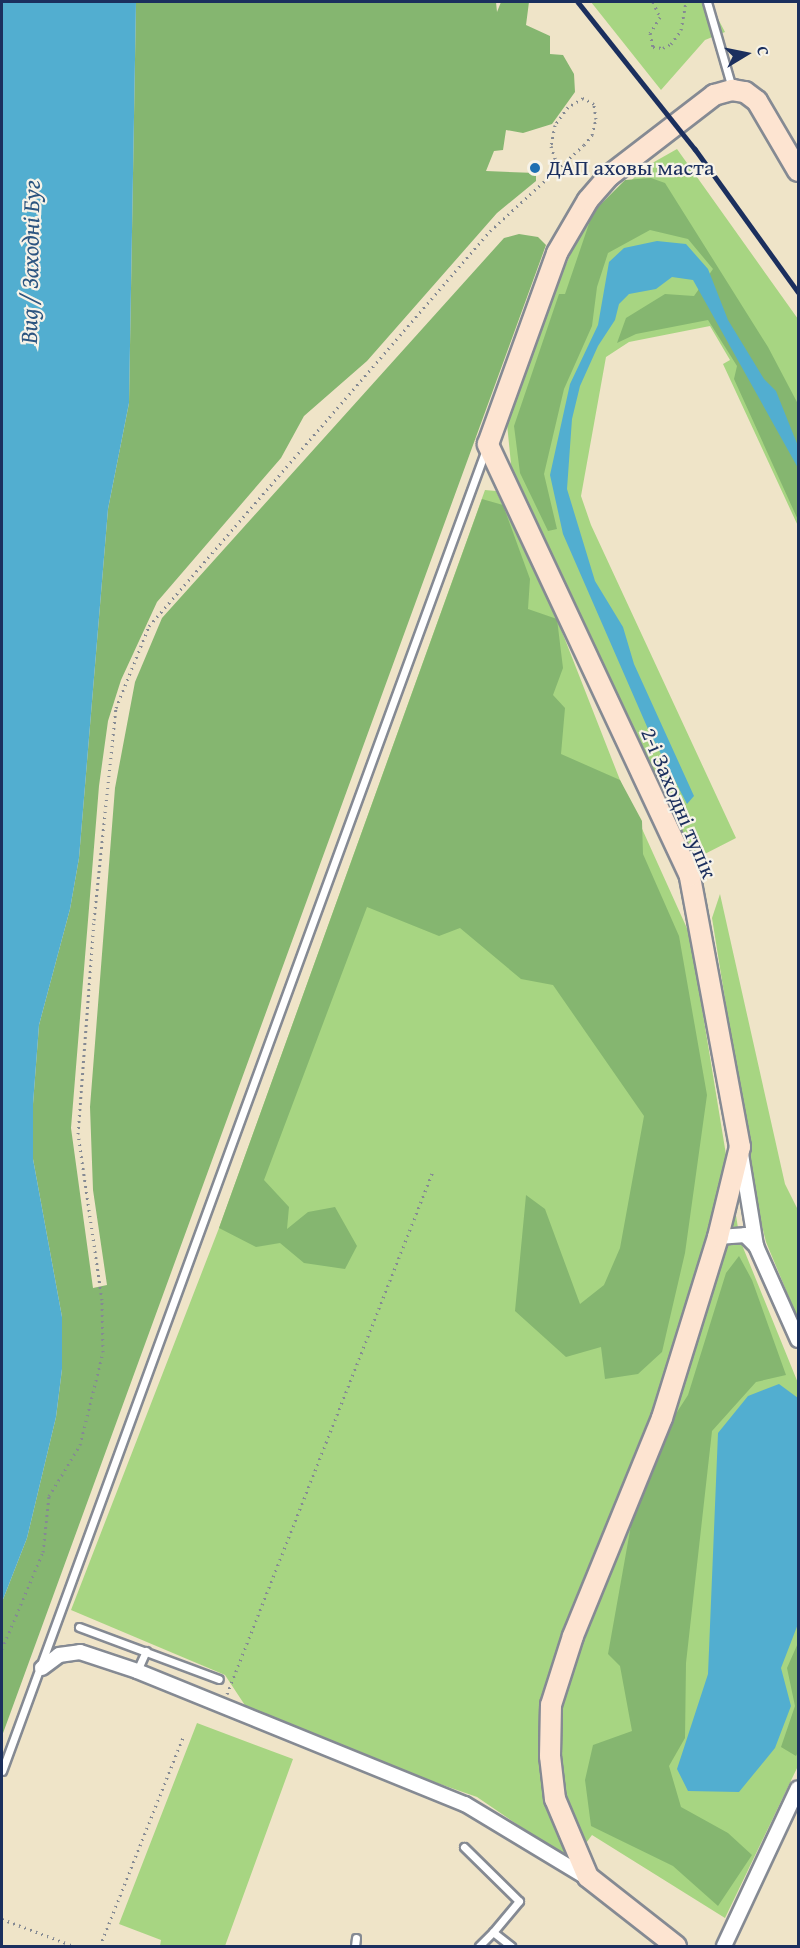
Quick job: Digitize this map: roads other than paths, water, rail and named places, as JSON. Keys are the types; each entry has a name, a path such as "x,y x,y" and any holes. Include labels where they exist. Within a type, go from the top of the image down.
{"main road":[{"path":"488,444 557,253 588,200 609,176 714,95 732,90 745,92 757,101 798,171"},
{"name":"2-і Заходні тупік","path":"488,444 690,876 740,1147"},
{"path":"676,1947 588,1877 555,1799 550,1756 551,1705 573,1636 662,1418 718,1238 740,1147"}],"street":[{"name":"2-і Заходні тупік","path":"740,1147 756,1246 798,1340"},
{"path":"718,1238 746,1235 756,1246"},
{"path":"42,1668 59,1655 80,1652 137,1671 465,1804 600,1885"},
{"path":"724,1947 798,1788"}],"lane":[{"path":"707,2 729,69 732,90"},
{"path":"2,1771 42,1668 488,444"},
{"path":"79,1627 219,1679"},
{"path":"137,1671 146,1651"},
{"path":"464,1847 519,1901 479,1947"},
{"path":"493,1932 511,1947"},
{"path":"355,1947 356,1938"}],"water":[{"name":"Bug / Заходні Буг","path":"2,2 136,2 129,403 108,509 79,858 70,909 39,1025 33,1104 33,1159 62,1317 62,1369 56,1417 27,1538 2,1602"},
{"path":"657,241 686,244 708,269 728,320 764,379 776,391 798,446 798,468 693,280 672,277 656,289 629,294 619,304 615,320 598,346 580,386 572,419 567,489 595,581 623,627 634,664 694,796 687,804 648,729 563,534 550,475 570,384 598,325 609,262 624,248"},
{"path":"779,1384 798,1398 798,1624 781,1668 791,1706 775,1748 739,1792 688,1791 677,1769 708,1674 718,1433 748,1396"}],"railway":[{"path":"578,2 695,149 798,292"}],"place":[{"name":"ДАП аховы маста","path":"535,168"}]}
